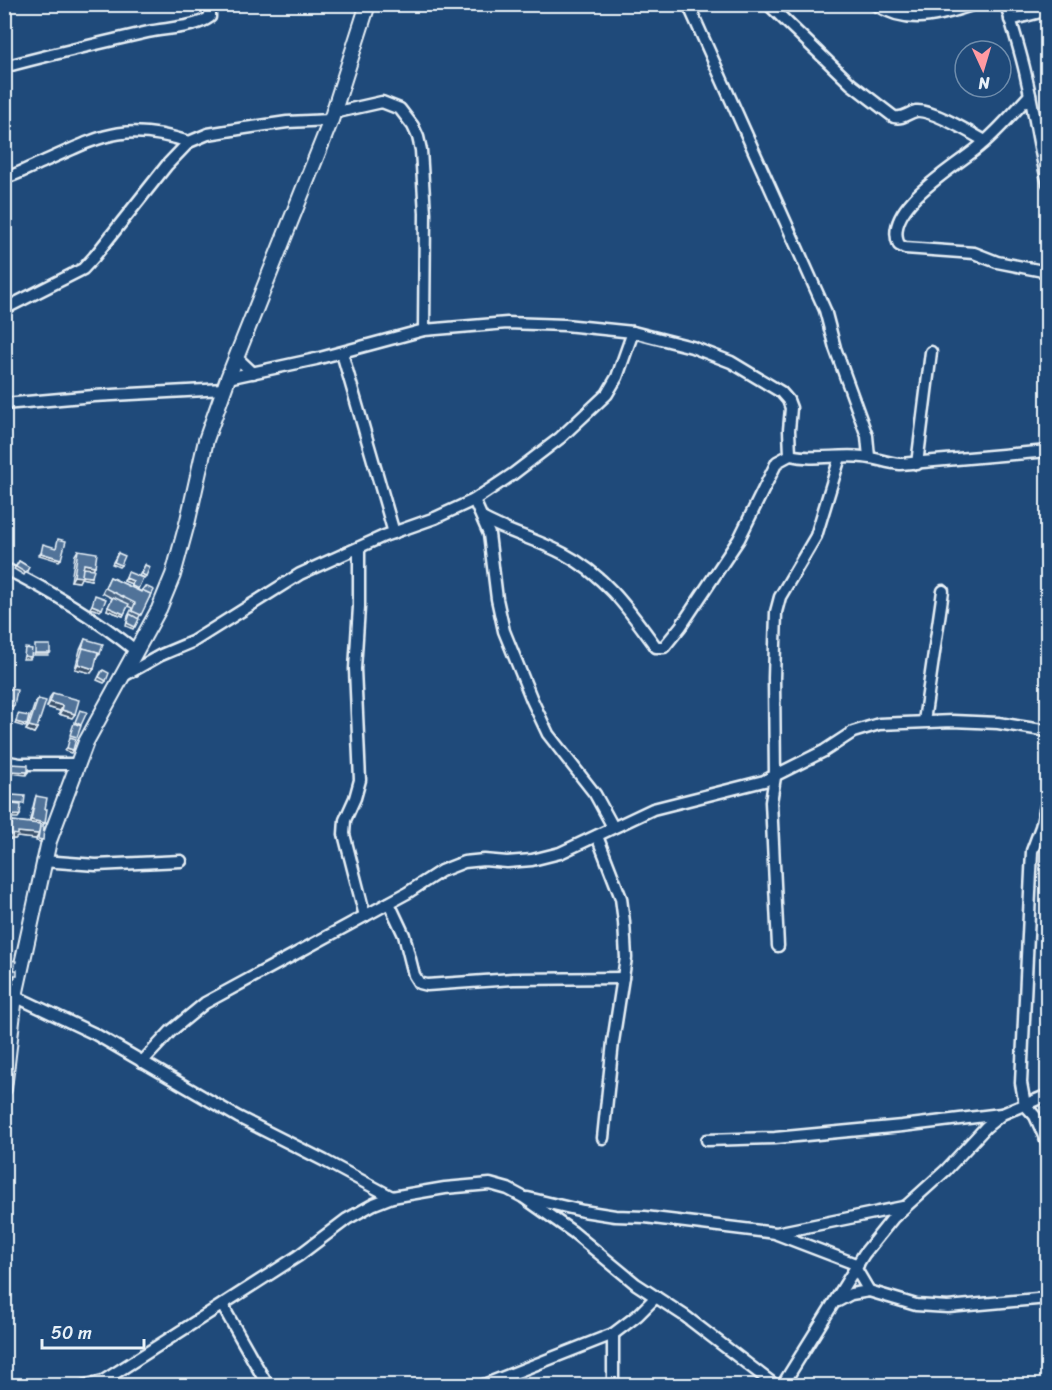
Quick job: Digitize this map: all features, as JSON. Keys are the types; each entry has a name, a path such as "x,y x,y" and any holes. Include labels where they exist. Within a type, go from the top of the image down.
{"street":[{"path":"4,67 85,45 202,23 210,17 210,4"},
{"path":"4,1089 10,993 43,861 76,764 135,650 159,609 173,575 206,440 236,357 332,117 368,4"},
{"path":"688,4 825,310 835,348 867,436 869,457"},
{"path":"768,4 851,84 894,117 901,118 916,111 927,113 951,122 985,141"},
{"path":"874,4 902,18 915,18 946,13 975,4"},
{"path":"1006,4 1019,48 1047,176"},
{"path":"1010,20 1047,10"},
{"path":"1030,95 985,141 918,193 897,225 897,242 905,248 974,253 997,262 1047,272"},
{"path":"4,309 83,269 167,165 189,142 208,134 332,117 368,103 382,102 400,110 413,126 421,150 425,213 424,330"},
{"path":"4,178 105,135 124,131 169,135 189,142"},
{"path":"4,404 226,383 253,373 342,353 424,330 507,323 565,325 633,332 692,347 731,362 781,392 788,400 791,408 790,455"},
{"path":"120,679 161,655 201,636 300,574 474,500 513,474 560,438 607,394 617,377 633,332"},
{"path":"917,464 931,352"},
{"path":"342,353 394,533"},
{"path":"236,357 253,373"},
{"path":"484,519 506,531 565,554 593,572 613,590 656,647 660,648 664,647 681,626 739,539 777,462 790,455 869,457 888,463 917,464 1047,451"},
{"path":"778,946 771,802 775,777 776,612 780,597 816,536 840,457"},
{"path":"474,500 489,534 497,599 504,632 528,691 548,734 595,794 613,827"},
{"path":"359,548 356,669 360,780 345,820 344,834 365,916"},
{"path":"4,568 70,604 110,630 135,650"},
{"path":"924,721 943,591"},
{"path":"142,1062 171,1031 205,1003 389,903 441,871 464,862 532,860 560,853 652,808 775,777 824,751 853,732 879,724 924,721 998,723 1047,731"},
{"path":"4,761 20,764 76,764"},
{"path":"1047,798 1041,827 1032,851 1021,1070 1025,1105 1035,1116 1047,1145"},
{"path":"597,836 621,898 626,958 613,1042 603,1138"},
{"path":"43,861 96,865 181,861"},
{"path":"389,903 404,935 414,975 419,983 427,985 513,979 623,978"},
{"path":"10,993 95,1034 238,1117 392,1197"},
{"path":"707,1140 775,1138 1002,1114 1047,1095"},
{"path":"782,1386 857,1267 892,1218 946,1170 986,1127 1002,1114"},
{"path":"83,1386 105,1383 374,1204 392,1197 446,1188 490,1184 508,1189 523,1197 573,1232 636,1284 685,1316 776,1386"},
{"path":"523,1197 615,1216 645,1216 776,1233 857,1267 869,1291"},
{"path":"776,1233 904,1207"},
{"path":"835,1303 851,1294 869,1291 916,1305 948,1307 1047,1298"},
{"path":"481,1386 613,1334 638,1315 656,1297"},
{"path":"222,1305 268,1386"},
{"path":"613,1334 613,1386"}],"building":[{"path":"58,539 66,541 61,559 41,553 43,544 56,548"},
{"path":"78,550 97,553 95,566 84,564 82,577 74,576"},
{"path":"118,553 125,556 121,565 114,562"},
{"path":"19,561 29,567 26,573 16,567"},
{"path":"145,565 150,567 146,576 141,574"},
{"path":"83,568 94,569 92,577 82,576"},
{"path":"128,572 143,578 138,589 132,586 133,581 126,578"},
{"path":"110,577 141,592 142,590 151,594 141,615 132,611 135,603 105,588"},
{"path":"145,586 154,590 151,596 142,590"},
{"path":"95,595 106,599 102,609 92,605"},
{"path":"113,597 129,604 124,614 108,607"},
{"path":"130,614 139,619 135,627 127,623"},
{"path":"85,639 103,644 100,654 82,648"},
{"path":"35,645 50,645 50,653 35,653"},
{"path":"25,648 32,649 31,657 24,656"},
{"path":"83,648 98,652 94,669 78,664"},
{"path":"103,670 109,673 106,681 99,677"},
{"path":"4,688 17,690 14,706 4,705"},
{"path":"53,693 79,700 75,714 62,710 63,706 50,702"},
{"path":"38,699 46,701 37,728 29,726"},
{"path":"80,710 87,712 81,725 75,722"},
{"path":"18,714 29,716 27,725 16,722"},
{"path":"74,723 81,726 77,737 70,735"},
{"path":"70,737 76,739 73,750 67,748"},
{"path":"10,764 28,765 28,772 10,771"},
{"path":"4,794 10,795 9,802 4,801"},
{"path":"12,795 25,796 24,804 11,803"},
{"path":"36,796 47,798 45,823 31,820"},
{"path":"4,803 21,805 20,815 4,816"},
{"path":"12,821 40,824 39,834 18,832 18,835 11,834"},
{"path":"40,827 44,827 43,840 38,839"},
{"path":"10,960 16,961 14,970 9,968"},
{"path":"7,970 17,970 17,975 13,975 13,984 6,984"}]}
